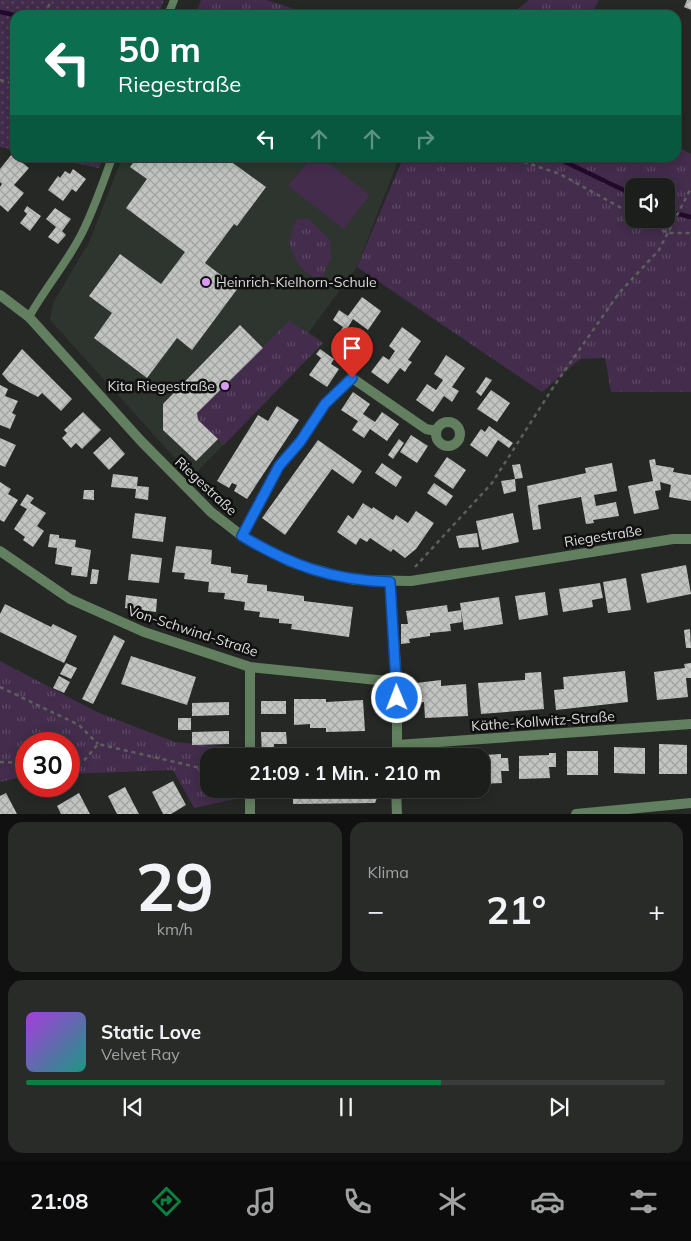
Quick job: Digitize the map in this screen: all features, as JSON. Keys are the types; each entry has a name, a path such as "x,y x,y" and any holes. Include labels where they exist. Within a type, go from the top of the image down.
{"street":[{"name":"Riegestraße","path":"0,295 28,317 184,486 211,512 242,536 290,562 319,572 354,580 411,581 673,538 691,539"},
{"path":"242,536 279,466 300,442 325,404 352,378 426,429 436,431"},
{"name":"Von-Schwind-Straße","path":"0,551 70,599 144,632 250,666 397,682"},
{"path":"390,582 397,682 397,745"},
{"path":"250,666 250,748"},
{"name":"Käthe-Kollwitz-Straße","path":"397,745 691,724"},
{"path":"250,798 250,814"},
{"path":"396,798 397,814"},
{"path":"576,814 691,804"}],"lane":[{"path":"28,317 45,289 61,269 83,231 110,162"}],"path":[{"path":"524,162 560,174 625,209"},
{"path":"411,581 410,572 492,483 619,293 659,250 691,188"},
{"path":"658,228 668,233 691,233"},
{"path":"0,688 79,725 98,744 200,768"},
{"path":"80,762 83,762 98,744"},
{"path":"0,762 15,763"}],"shaded area":[{"name":"Heinrich-Kielhorn-Schule","path":"120,162 397,162 357,267 309,332 323,343 192,477 50,320 53,303 89,242"}],"green space":[{"path":"0,0 164,0 160,10 10,10 10,149 0,147"},
{"path":"201,0 266,0 298,10 197,10"},
{"path":"529,0 599,0 594,10 517,10"},
{"path":"681,149 691,154 691,392 611,392 605,358 580,359 542,392 357,267 401,162 681,162"},
{"path":"69,162 101,162 99,168"},
{"path":"308,162 327,162 370,195 344,229 288,186"},
{"path":"308,218 330,240 331,260 325,269 325,274 320,278 307,273 299,265 289,241 296,220"},
{"path":"289,321 323,343 224,445 198,420 197,413"},
{"path":"0,661 97,712 175,742 237,748 200,748 200,798 235,799 194,808 173,770 80,774 80,732 15,732 15,779 0,782"}],"building":[{"path":"687,0 691,0 691,10 684,7"},
{"path":"10,156 10,162 22,162 29,168 14,185 24,193 8,212 0,205 0,187 2,184 0,182 0,169"},
{"path":"134,162 232,162 266,187 237,226 234,224 205,263 238,288 192,350 177,338 147,378 94,338 112,313 89,296 120,254 161,284 185,252 126,208 147,179 130,167"},
{"path":"73,169 86,179 76,192 72,189 63,201 48,190 58,176 60,178 65,171 70,174"},
{"path":"27,206 41,216 30,231 20,223 27,214 24,211"},
{"path":"55,208 71,219 62,231 66,235 58,244 48,237 56,227 46,219"},
{"path":"362,297 381,311 368,330 353,319 347,329 360,338 349,355 332,344 343,327 333,320 339,310 348,316"},
{"path":"240,325 263,348 197,413 198,420 218,439 196,461 163,430 163,404"},
{"path":"402,327 421,341 408,360 412,362 405,372 400,368 388,384 371,372 383,356 389,360 395,351 389,346"},
{"path":"22,349 72,399 61,411 42,393 38,397 9,382 2,374"},
{"path":"320,349 334,359 331,364 339,369 327,387 309,375 321,358 316,354"},
{"path":"446,355 465,368 452,387 459,391 452,402 444,396 433,412 416,400 427,384 436,390 443,380 434,374"},
{"path":"486,377 492,380 481,396 476,392"},
{"path":"0,385 8,389 5,396 18,401 12,413 16,415 10,429 0,425"},
{"path":"491,390 510,403 497,422 477,409"},
{"path":"353,392 370,404 363,414 375,422 382,412 399,424 387,441 370,429 364,438 352,430 358,421 341,410"},
{"path":"277,406 299,420 247,499 234,491 237,485 232,483 229,488 217,481 258,415 268,421"},
{"path":"83,412 101,430 82,449 76,443 71,448 62,438 67,433 64,430"},
{"path":"489,426 513,443 509,448 498,440 487,457 470,445 481,429 485,432"},
{"path":"411,435 428,446 417,463 400,452"},
{"path":"110,437 125,454 109,470 93,453"},
{"path":"0,438 16,445 5,467 0,465"},
{"path":"399,439 404,443 393,459 388,455"},
{"path":"318,440 362,471 353,484 332,469 285,535 262,518"},
{"path":"447,457 466,470 453,489 434,476"},
{"path":"655,459 656,465 674,468 673,472 691,475 691,501 669,497 671,485 660,482 661,490 655,491 659,509 634,514 628,486 653,481 649,460"},
{"path":"382,463 402,477 396,487 375,473"},
{"path":"612,463 617,491 594,495 596,506 616,502 619,516 593,520 594,523 586,524 581,497 538,505 541,529 533,530 527,486 586,473 585,468"},
{"path":"520,464 523,478 515,479 512,465"},
{"path":"113,474 138,477 137,486 149,487 148,500 135,498 136,489 111,487"},
{"path":"515,479 516,491 504,494 501,481"},
{"path":"0,482 11,489 8,494 18,500 4,522 0,520"},
{"path":"434,483 453,496 446,506 427,493"},
{"path":"84,490 94,490 94,500 83,499"},
{"path":"27,494 34,498 30,503 46,513 37,526 44,531 33,547 23,540 25,537 14,529 27,509 20,505"},
{"path":"363,503 393,520 396,515 408,523 416,511 434,523 416,549 405,558 393,549 391,552 370,538 367,542 360,538 356,545 337,532 348,515 353,519"},
{"path":"135,513 166,517 163,542 132,538"},
{"path":"513,513 519,542 482,550 476,521"},
{"path":"477,533 479,547 459,548 456,536"},
{"path":"50,534 59,535 59,538 76,540 75,547 91,550 87,577 71,575 72,567 55,564 57,548 48,547"},
{"path":"176,546 212,550 211,564 231,567 231,573 248,575 247,583 267,585 267,591 304,596 304,601 353,607 349,637 291,629 292,624 279,623 279,619 259,617 260,612 244,610 245,602 224,599 225,593 208,592 209,582 184,579 185,573 172,572"},
{"path":"131,554 162,558 159,583 128,580"},
{"path":"686,565 691,594 647,603 641,574"},
{"path":"92,569 99,570 97,584 90,584"},
{"path":"626,578 631,610 608,613 603,582"},
{"path":"600,583 603,598 592,600 593,607 563,612 559,589"},
{"path":"545,592 548,615 519,620 515,596"},
{"path":"126,595 157,599 156,612 125,608"},
{"path":"499,597 503,624 464,630 460,603"},
{"path":"5,604 51,627 53,624 77,636 64,663 0,632 0,614"},
{"path":"447,605 448,612 461,610 462,622 450,624 451,631 430,633 430,636 409,639 410,643 401,644 401,624 408,624 406,611"},
{"path":"690,629 691,648 686,648 684,630"},
{"path":"114,635 125,641 93,704 82,699"},
{"path":"131,656 196,677 187,705 121,684"},
{"path":"66,663 77,668 71,679 60,674"},
{"path":"691,663 691,678 686,678 688,697 657,700 654,672 685,668 684,664"},
{"path":"625,671 628,702 556,710 554,690 564,689 563,677"},
{"path":"541,672 544,709 481,714 478,683 525,680 525,673"},
{"path":"59,676 70,682 64,693 53,688"},
{"path":"413,677 414,692 406,692 404,678"},
{"path":"441,680 441,686 466,684 468,716 425,718 424,702 418,703 416,683"},
{"path":"294,699 326,699 326,702 363,700 365,731 326,732 326,728 310,728 310,724 294,725"},
{"path":"261,701 286,701 286,714 261,714"},
{"path":"229,702 229,715 192,716 192,703"},
{"path":"178,718 191,718 191,730 178,730"},
{"path":"229,731 229,744 192,745 192,732"},
{"path":"261,732 286,732 287,744 274,744 274,748 262,748"},
{"path":"659,744 687,745 687,774 659,774"},
{"path":"614,747 645,748 645,774 614,773"},
{"path":"567,751 598,751 598,775 567,775"},
{"path":"549,753 556,753 556,767 549,767 550,778 519,779 519,756 549,755"},
{"path":"501,754 501,758 508,758 509,771 501,771 502,783 490,784 490,755"},
{"path":"173,781 186,805 171,814 163,814 152,792"},
{"path":"125,787 139,814 117,814 108,796"},
{"path":"6,793 17,814 0,814 0,796"},
{"path":"80,795 90,814 61,814 57,806 72,797 80,797"},
{"path":"293,798 377,798 375,803 293,804"}],"waterway":[{"path":"0,12 10,14"},
{"path":"565,162 625,191"},
{"path":"675,213 691,217"}],"place":[{"name":"Heinrich-Kielhorn-Schule","path":"206,282"},
{"name":"Kita Riegestraße","path":"225,386"}],"route":[{"path":"352,378 325,404 300,442 279,466 242,536 290,562 319,572 354,580 390,582 397,698"}]}
